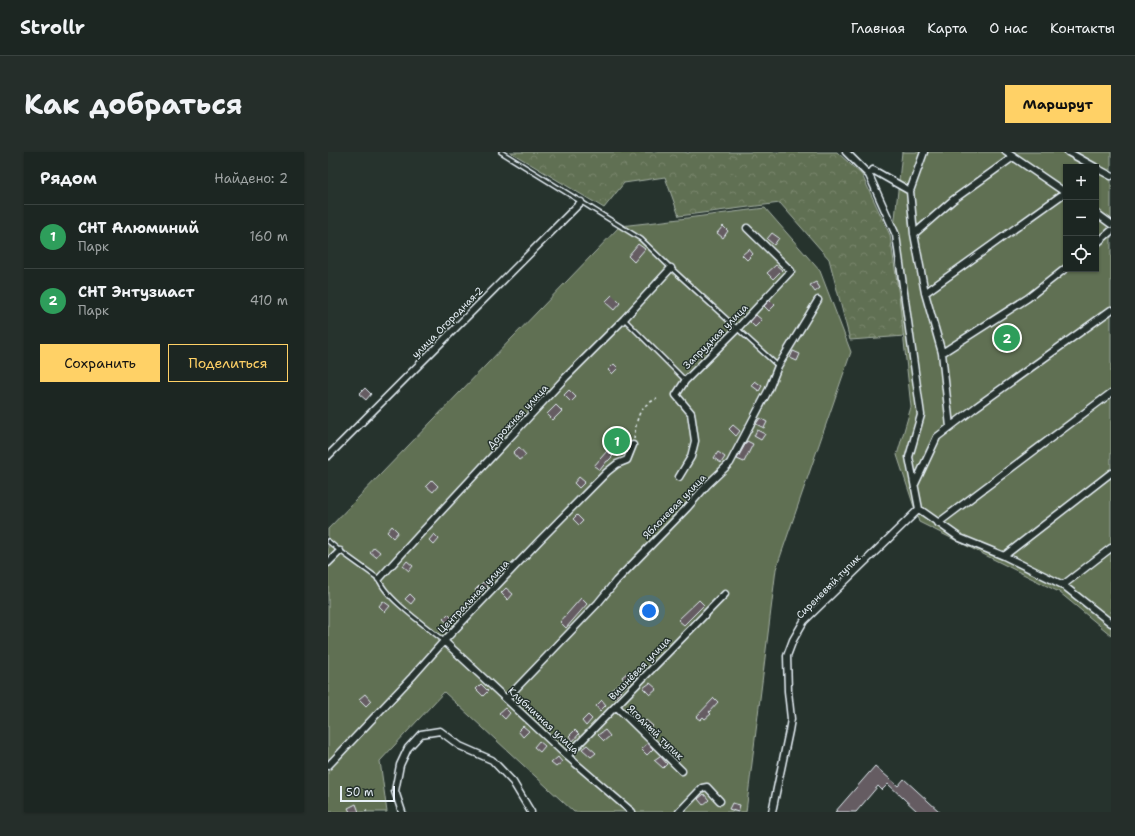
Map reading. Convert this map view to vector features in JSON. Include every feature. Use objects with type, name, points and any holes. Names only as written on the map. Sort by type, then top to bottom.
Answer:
[{"type":"street","points":[[846,152],[869,175],[896,235],[921,414],[909,457],[919,509],[960,538],[1004,556],[1063,585],[1111,623]]},
{"type":"street","points":[[924,152],[910,191],[914,234],[925,293],[942,353],[950,427]]},
{"type":"street","points":[[1006,152],[1063,190]]},
{"type":"street","points":[[1068,152],[1090,164]]},
{"type":"street","points":[[914,234],[953,200],[1013,157]]},
{"type":"street","points":[[1099,169],[1111,176]]},
{"type":"street","points":[[869,175],[873,170],[910,191]]},
{"type":"street","points":[[925,293],[1063,194]]},
{"type":"street","name":"улица Огородная-2","points":[[328,456],[580,202]]},
{"type":"street","points":[[1099,215],[1111,224]]},
{"type":"street","name":"Запрудная улица","points":[[679,477],[691,457],[696,441],[691,413],[676,395],[685,381],[737,329],[791,271],[747,228]]},
{"type":"street","points":[[1099,241],[1111,231]]},
{"type":"street","name":"Дорожная улица","points":[[379,579],[566,378],[624,319],[671,268]]},
{"type":"street","points":[[942,353],[1028,298],[1063,270]]},
{"type":"street","name":"Яблоневая улица","points":[[506,699],[598,603],[616,580],[730,463],[769,389],[778,366],[818,300]]},
{"type":"street","points":[[914,484],[937,437],[976,407],[1111,310]]},
{"type":"street","points":[[938,523],[1111,393]]},
{"type":"street","name":"Центральная улица","points":[[328,766],[539,541],[607,472],[616,464],[627,460],[633,445]]},
{"type":"street","points":[[1004,556],[1111,473]]},
{"type":"street","name":"Сиреневый тупик","points":[[772,812],[789,731],[790,719],[787,656],[793,640],[804,621],[919,509]]},
{"type":"street","points":[[1063,585],[1111,548]]},
{"type":"street","points":[[328,563],[340,551]]},
{"type":"street","name":"Вишнёвая улица","points":[[567,756],[725,594]]},
{"type":"street","name":"Клубничная улица","points":[[444,641],[567,756],[632,812]]},
{"type":"street","name":"Ягодный тупик","points":[[616,706],[682,771]]},
{"type":"street","points":[[402,812],[396,791],[400,765],[408,748],[421,734],[440,731],[460,746],[492,760],[513,782],[531,812]]},
{"type":"street","points":[[679,812],[702,788],[707,787],[720,801]]},
{"type":"lane","points":[[501,152],[641,239],[778,366]]},
{"type":"lane","points":[[624,319],[685,381]]},
{"type":"lane","points":[[328,541],[379,579],[381,584],[392,597],[444,641]]},
{"type":"path","points":[[633,445],[638,416],[648,402],[657,399]]},
{"type":"green space","points":[[510,152],[837,152],[862,175],[890,235],[905,336],[850,340],[829,259],[780,203],[679,216],[665,177],[624,183],[604,208]]},
{"type":"green space","points":[[902,152],[1111,152],[1111,635],[1059,592],[919,522],[897,455],[911,407],[893,238]]},
{"type":"green space","points":[[765,208],[820,271],[851,352],[776,569],[746,812],[574,812],[444,692],[380,761],[387,812],[328,812],[328,529],[620,226]]},
{"type":"building","points":[[723,226],[728,231],[723,238],[717,233]]},
{"type":"building","points":[[772,233],[779,238],[774,245],[767,239]]},
{"type":"building","points":[[638,244],[645,249],[634,262],[628,256]]},
{"type":"building","points":[[749,249],[753,254],[747,260],[742,255]]},
{"type":"building","points":[[776,265],[782,270],[773,279],[767,273]]},
{"type":"building","points":[[816,282],[820,288],[815,292],[810,285]]},
{"type":"building","points":[[612,295],[620,303],[614,310],[605,302]]},
{"type":"building","points":[[770,300],[775,305],[769,311],[764,306]]},
{"type":"building","points":[[756,315],[762,320],[755,327],[750,322]]},
{"type":"building","points":[[793,351],[800,354],[797,361],[790,358]]},
{"type":"building","points":[[614,364],[618,368],[612,374],[608,370]]},
{"type":"building","points":[[755,381],[762,386],[759,391],[751,385]]},
{"type":"building","points":[[365,388],[371,394],[366,400],[359,394]]},
{"type":"building","points":[[569,390],[576,397],[571,402],[564,395]]},
{"type":"building","points":[[556,405],[562,411],[553,420],[547,414]]},
{"type":"building","points":[[760,418],[767,422],[764,428],[756,424]]},
{"type":"building","points":[[733,425],[740,431],[736,436],[729,429]]},
{"type":"building","points":[[757,430],[765,434],[761,440],[754,436]]},
{"type":"building","points":[[747,441],[753,444],[744,462],[737,459]]},
{"type":"building","points":[[519,447],[526,455],[519,460],[513,453]]},
{"type":"building","points":[[607,451],[613,456],[600,470],[594,466]]},
{"type":"building","points":[[718,452],[725,457],[721,463],[714,458]]},
{"type":"building","points":[[579,477],[585,482],[579,488],[574,483]]},
{"type":"building","points":[[432,480],[438,486],[433,492],[426,486]]},
{"type":"building","points":[[577,515],[583,521],[579,525],[573,519]]},
{"type":"building","points":[[392,526],[398,532],[393,538],[387,532]]},
{"type":"building","points":[[434,534],[439,539],[434,545],[429,540]]},
{"type":"building","points":[[374,547],[380,552],[376,557],[370,552]]},
{"type":"building","points":[[407,561],[413,566],[409,571],[403,566]]},
{"type":"building","points":[[483,582],[488,587],[478,594],[475,590]]},
{"type":"building","points":[[506,588],[513,594],[508,600],[501,593]]},
{"type":"building","points":[[410,594],[415,599],[411,604],[405,599]]},
{"type":"building","points":[[581,598],[587,604],[566,628],[560,622]]},
{"type":"building","points":[[699,600],[704,605],[684,625],[678,620]]},
{"type":"building","points":[[383,601],[390,606],[385,612],[379,606]]},
{"type":"building","points":[[448,614],[454,620],[449,624],[443,619]]},
{"type":"building","points":[[637,671],[639,675],[620,691],[621,692],[615,698],[609,692],[624,680],[622,677],[628,672],[631,675]]},
{"type":"building","points":[[650,683],[657,689],[650,695],[643,688]]},
{"type":"building","points":[[481,684],[488,691],[483,696],[476,689]]},
{"type":"building","points":[[365,694],[371,701],[366,706],[359,699]]},
{"type":"building","points":[[714,698],[718,702],[709,712],[711,714],[705,719],[703,717],[700,720],[696,717]]},
{"type":"building","points":[[602,700],[606,705],[600,711],[596,706]]},
{"type":"building","points":[[505,708],[510,713],[505,719],[499,713]]},
{"type":"building","points":[[588,715],[592,719],[586,726],[582,721]]},
{"type":"building","points":[[646,720],[653,726],[649,730],[642,724]]},
{"type":"building","points":[[523,726],[529,731],[523,737],[518,731]]},
{"type":"building","points":[[575,730],[579,734],[573,741],[569,736]]},
{"type":"building","points":[[605,730],[610,736],[604,741],[598,735]]},
{"type":"building","points":[[539,741],[545,746],[540,752],[534,747]]},
{"type":"building","points":[[648,743],[653,749],[647,755],[641,749]]},
{"type":"building","points":[[587,745],[596,753],[591,757],[582,749]]},
{"type":"building","points":[[660,756],[667,764],[663,768],[654,760]]},
{"type":"building","points":[[558,757],[562,762],[556,767],[551,763]]},
{"type":"building","points":[[875,766],[898,786],[904,779],[940,812],[918,812],[888,784],[882,790],[878,786],[856,812],[835,812]]},
{"type":"building","points":[[704,794],[709,800],[703,805],[698,799]]},
{"type":"building","points":[[732,803],[740,805],[738,812],[729,809]]},
{"type":"building","points":[[356,804],[359,812],[350,812],[348,808]]},
{"type":"place","name":"СНТ Энтузиаст","points":[[1007,338]]},
{"type":"place","name":"СНТ Алюминий","points":[[617,441]]}]
